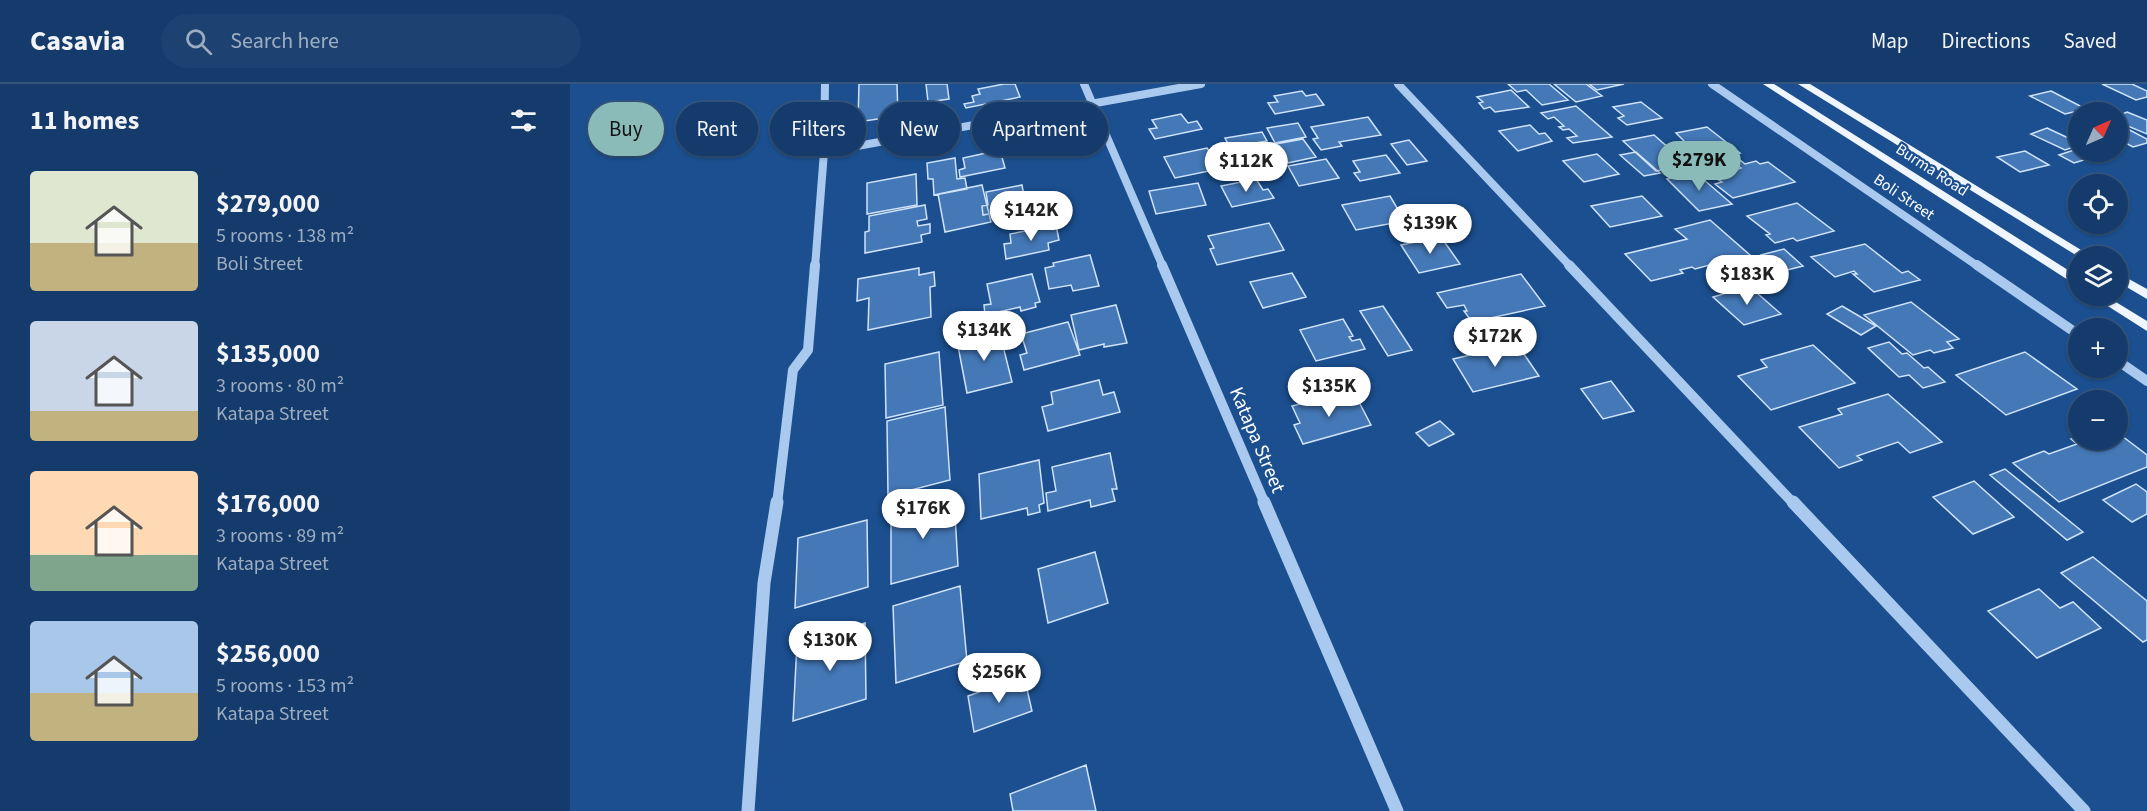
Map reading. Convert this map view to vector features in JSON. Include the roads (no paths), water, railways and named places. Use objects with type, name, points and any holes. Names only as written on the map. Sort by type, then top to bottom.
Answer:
[{"type":"main road","name":"Burma Road","points":[[1768,84],[2068,276]]},
{"type":"main road","name":"Burma Road","points":[[1803,84],[2069,246]]},
{"type":"main road","points":[[2128,283],[2147,295]]},
{"type":"main road","points":[[2114,306],[2147,327]]},
{"type":"street","points":[[825,84],[825,102]]},
{"type":"street","name":"Katapa Street","points":[[1084,84],[1093,102]]},
{"type":"street","points":[[1099,102],[1201,84]]},
{"type":"street","points":[[1398,84],[2084,811]]},
{"type":"street","name":"Boli Street","points":[[1712,84],[2068,327]]},
{"type":"street","points":[[866,144],[972,125]]},
{"type":"street","name":"Katapa Street","points":[[1108,138],[1397,811]]},
{"type":"street","points":[[748,811],[764,583],[776,509],[793,370],[808,350],[824,156]]},
{"type":"street","points":[[2128,368],[2147,381]]}]
